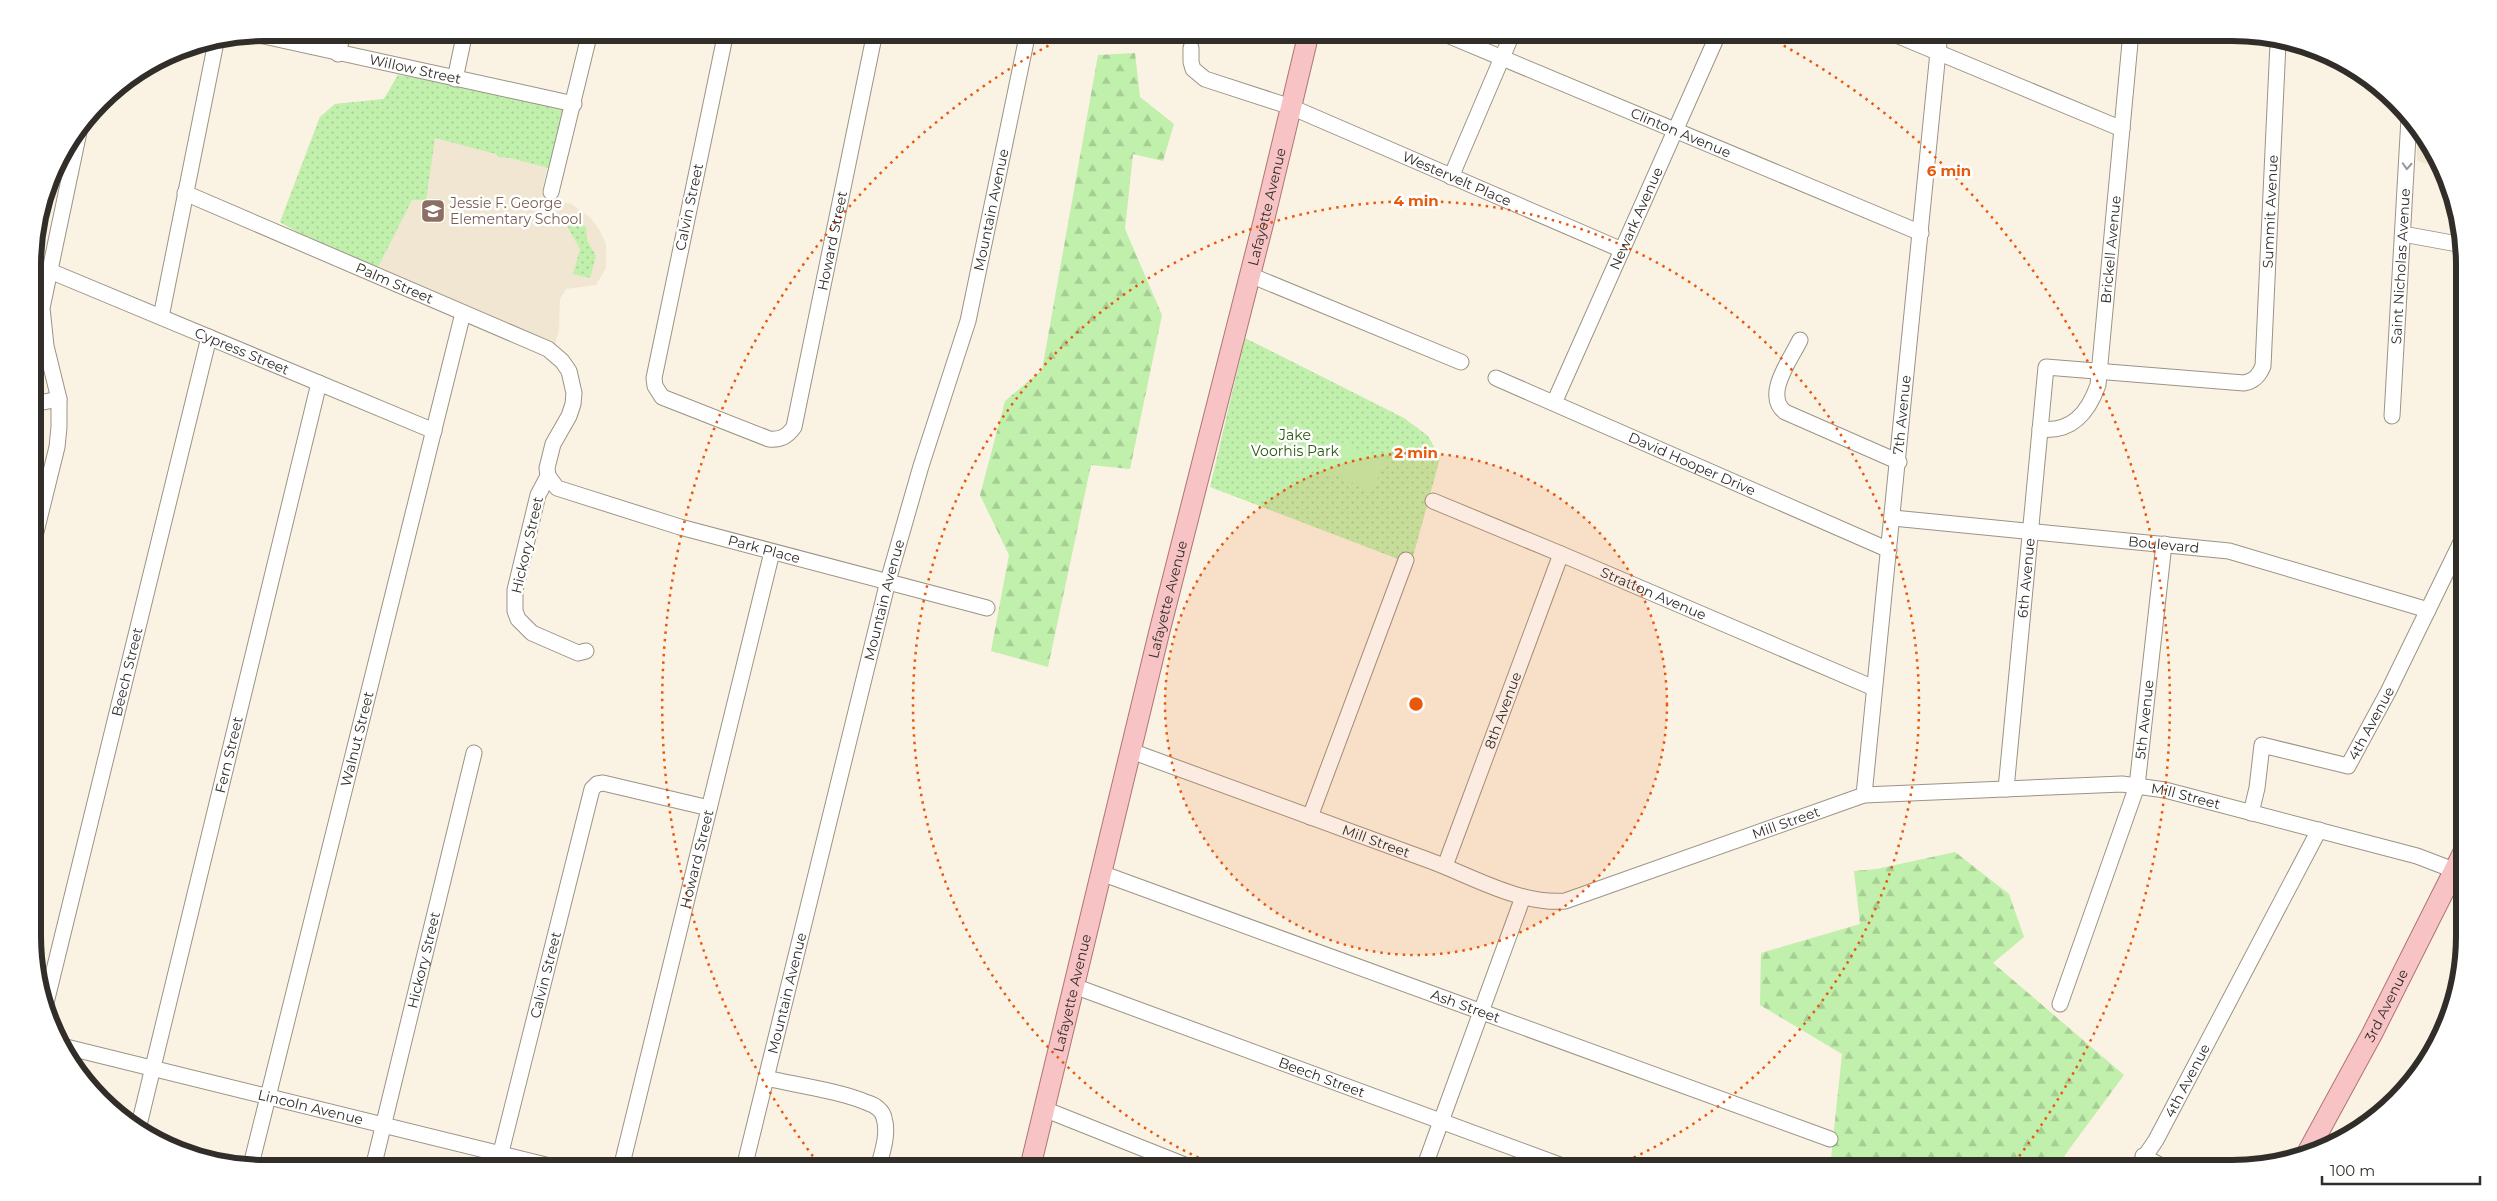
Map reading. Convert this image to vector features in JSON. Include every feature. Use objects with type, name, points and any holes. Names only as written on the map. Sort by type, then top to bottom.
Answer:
[{"type":"main road","name":"Lafayette Avenue","points":[[1032,1160],[1307,41]]},
{"type":"main road","name":"3rd Avenue","points":[[2311,1146],[2456,879]]},
{"type":"street","name":"Willow Street","points":[[284,41],[574,104]]},
{"type":"street","points":[[338,54],[340,41]]},
{"type":"street","points":[[455,79],[463,41]]},
{"type":"street","points":[[551,192],[588,41]]},
{"type":"street","name":"Calvin Street","points":[[724,41],[655,382],[662,397],[769,439],[776,440]]},
{"type":"street","name":"Howard Street","points":[[776,440],[790,433],[794,427],[874,41]]},
{"type":"street","name":"Mountain Avenue","points":[[746,1160],[888,581],[921,466],[970,312],[1026,41]]},
{"type":"street","name":"Clinton Avenue","points":[[1461,41],[1920,233]]},
{"type":"street","points":[[1452,177],[1509,41]]},
{"type":"street","name":"Newark Avenue","points":[[1554,403],[1715,41]]},
{"type":"street","points":[[1910,41],[2122,129]]},
{"type":"street","name":"7th Avenue","points":[[1864,795],[1888,550],[1899,462],[1939,41]]},
{"type":"street","name":"Brickell Avenue","points":[[2040,429],[2059,430],[2079,420],[2093,401],[2100,371],[2130,41]]},
{"type":"street","name":"Summit Avenue","points":[[2100,371],[2244,383],[2256,378],[2263,366],[2278,46]]},
{"type":"street","points":[[161,317],[215,47]]},
{"type":"street","name":"Westervelt Place","points":[[1191,48],[1193,69],[1205,80],[1291,107],[1622,250]]},
{"type":"street","name":"Saint Nicholas Avenue","points":[[2392,416],[2409,128]]},
{"type":"street","points":[[41,512],[57,447],[59,399],[43,328],[45,290],[76,145]]},
{"type":"street","name":"Palm Street","points":[[185,193],[554,353],[568,371],[573,387],[574,400]]},
{"type":"street","points":[[2403,234],[2454,243]]},
{"type":"street","name":"Cypress Street","points":[[50,271],[434,431]]},
{"type":"street","points":[[1250,275],[1461,362]]},
{"type":"street","name":"Walnut Street","points":[[253,1159],[463,313]]},
{"type":"street","name":"Beech Street","points":[[49,992],[209,337]]},
{"type":"street","points":[[1800,340],[1776,390],[1778,404],[1785,412],[1899,462]]},
{"type":"street","name":"6th Avenue","points":[[2006,789],[2046,367],[2100,371]]},
{"type":"street","name":"David Hooper Drive","points":[[1496,378],[1888,550]]},
{"type":"street","name":"Fern Street","points":[[140,1121],[318,383]]},
{"type":"street","points":[[41,402],[59,399]]},
{"type":"street","name":"Hickory Street","points":[[574,400],[570,416],[553,444],[547,468],[548,476],[538,495],[515,590],[515,611],[518,619],[532,633],[578,653],[586,651]]},
{"type":"street","name":"Park Place","points":[[548,476],[558,488],[680,527],[987,608]]},
{"type":"street","name":"Stratton Avenue","points":[[1433,501],[1874,688]]},
{"type":"street","name":"Boulevard","points":[[1893,518],[2229,550],[2428,610]]},
{"type":"street","name":"5th Avenue","points":[[2060,1004],[2137,786],[2164,544]]},
{"type":"street","name":"Howard Street","points":[[623,1160],[772,552]]},
{"type":"street","name":"4th Avenue","points":[[2251,813],[2257,788],[2262,745],[2348,766],[2456,552]]},
{"type":"street","name":"8th Avenue","points":[[1445,866],[1561,554]]},
{"type":"street","points":[[1310,817],[1406,560]]},
{"type":"street","name":"Mill Street","points":[[1131,752],[1445,866],[1523,897],[1539,901],[1565,901],[1864,795],[2122,784],[2165,790],[2417,856],[2456,871]]},
{"type":"street","name":"Hickory Street","points":[[375,1160],[474,753]]},
{"type":"street","name":"Calvin Street","points":[[499,1160],[592,789],[598,784],[603,783],[709,808]]},
{"type":"street","name":"4th Avenue","points":[[2141,1160],[2156,1140],[2319,830]]},
{"type":"street","name":"Ash Street","points":[[1101,873],[1830,1139]]},
{"type":"street","points":[[1427,1160],[1523,897]]},
{"type":"street","name":"Beech Street","points":[[1074,986],[1546,1160]]},
{"type":"street","name":"Lincoln Avenue","points":[[71,1048],[384,1125],[496,1160]]},
{"type":"street","points":[[766,1078],[868,1102],[878,1108],[884,1117],[885,1133],[880,1160]]},
{"type":"street","points":[[1044,1109],[1172,1160]]},
{"type":"shaded area","name":"Jessie F. George Elementary School","points":[[398,75],[547,168],[542,192],[551,201],[571,204],[590,217],[600,231],[606,244],[606,268],[596,285],[566,289],[560,299],[559,330],[553,353],[280,222],[320,117],[335,104],[384,99]]},
{"type":"shaded area","points":[[2417,140],[2433,166],[2417,161]]},
{"type":"green space","points":[[1135,53],[1140,97],[1174,124],[1163,161],[1133,154],[1125,229],[1162,315],[1130,469],[1091,465],[1048,667],[991,651],[1009,555],[980,495],[1005,401],[1042,370],[1098,55]]},
{"type":"green space","points":[[398,75],[508,92],[570,105],[560,171],[510,158],[498,157],[496,154],[435,138],[426,200],[412,200],[373,277],[280,222],[320,117],[335,104],[384,99]]},
{"type":"green space","points":[[574,219],[586,227],[587,240],[596,256],[590,278],[573,274],[580,249],[567,226],[570,220]]},
{"type":"green space","name":"Jake Voorhis Park","points":[[1245,338],[1404,418],[1428,436],[1440,458],[1411,564],[1210,487]]},
{"type":"green space","points":[[1337,440],[1384,462],[1372,492],[1323,469]]},
{"type":"green space","points":[[1955,852],[2009,894],[2024,937],[1993,963],[2124,1075],[2065,1155],[2064,1160],[1831,1160],[1842,1054],[1760,1005],[1761,953],[1860,924],[1854,871],[1877,869]]},
{"type":"place","name":"Jessie F. George Elementary School","points":[[433,211]]}]
